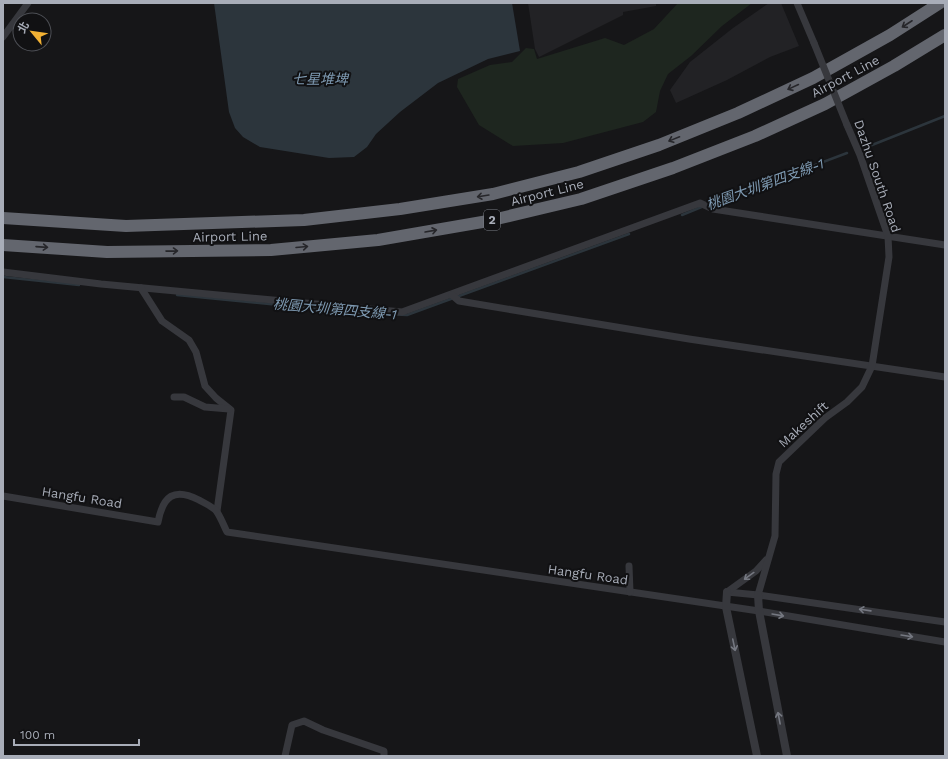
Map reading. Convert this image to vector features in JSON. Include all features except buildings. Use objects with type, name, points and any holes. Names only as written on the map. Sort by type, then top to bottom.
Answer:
[{"type":"highway","name":"Airport Line","points":[[3,218],[126,226],[304,220],[400,209],[493,194],[579,172],[659,145],[738,113],[813,78],[890,35],[940,3]]},
{"type":"highway","name":"Airport Line","points":[[3,245],[107,252],[271,250],[378,240],[488,221],[581,200],[673,168],[755,136],[825,104],[894,66],[945,35]]},
{"type":"street","points":[[3,37],[28,3]]},
{"type":"street","name":"Dazhu South Road","points":[[797,3],[860,155],[888,236],[889,257],[872,366]]},
{"type":"street","points":[[3,272],[141,288],[402,312],[452,295],[700,203],[712,210],[945,245]]},
{"type":"street","points":[[141,288],[162,321],[189,340],[196,352],[205,386],[216,398],[232,410]]},
{"type":"street","points":[[452,295],[459,301],[690,339],[945,376]]},
{"type":"street","name":"Makeshift","points":[[758,595],[775,536],[776,474],[779,462],[825,418],[847,402],[862,387],[872,366]]},
{"type":"street","points":[[174,397],[184,397],[205,407],[232,410]]},
{"type":"street","points":[[217,511],[232,410]]},
{"type":"street","name":"Hangfu Road","points":[[3,496],[158,522],[161,508],[167,498],[176,494],[188,494],[217,511],[227,532],[759,611],[945,642]]},
{"type":"street","name":"Makeshift","points":[[727,592],[756,571],[768,558]]},
{"type":"street","points":[[629,566],[630,592]]},
{"type":"street","points":[[757,756],[726,606],[727,592],[758,595],[945,622]]},
{"type":"street","points":[[758,595],[759,611],[787,756]]},
{"type":"street","points":[[285,756],[292,725],[304,721],[323,730],[384,751],[384,756]]},
{"type":"shaded area","points":[[528,3],[656,3],[656,6],[623,12],[623,15],[539,57],[535,49]]},
{"type":"shaded area","points":[[678,3],[752,3],[722,26],[691,56],[668,74],[660,91],[656,112],[643,122],[563,143],[513,146],[479,125],[457,87],[458,79],[490,65],[512,62],[526,48],[534,49],[537,59],[605,38],[624,45],[654,29]]},
{"type":"shaded area","points":[[769,3],[781,3],[799,46],[770,57],[727,80],[676,103],[670,90],[690,62],[733,28]]},
{"type":"water","name":"七星堆埤","points":[[214,3],[512,3],[520,51],[488,59],[438,83],[400,112],[376,134],[367,147],[354,157],[329,158],[260,147],[243,137],[235,128],[229,112]]},
{"type":"waterway","name":"桃園大圳第四支線-1","points":[[867,147],[945,116]]},
{"type":"waterway","name":"桃園大圳第四支線-1","points":[[709,205],[847,153]]},
{"type":"waterway","name":"桃園大圳第四支線-1","points":[[682,215],[704,206]]},
{"type":"waterway","name":"桃園大圳第四支線-1","points":[[177,295],[360,313],[407,315],[629,234]]},
{"type":"waterway","name":"桃園大圳第四支線-1","points":[[3,277],[79,285]]}]
